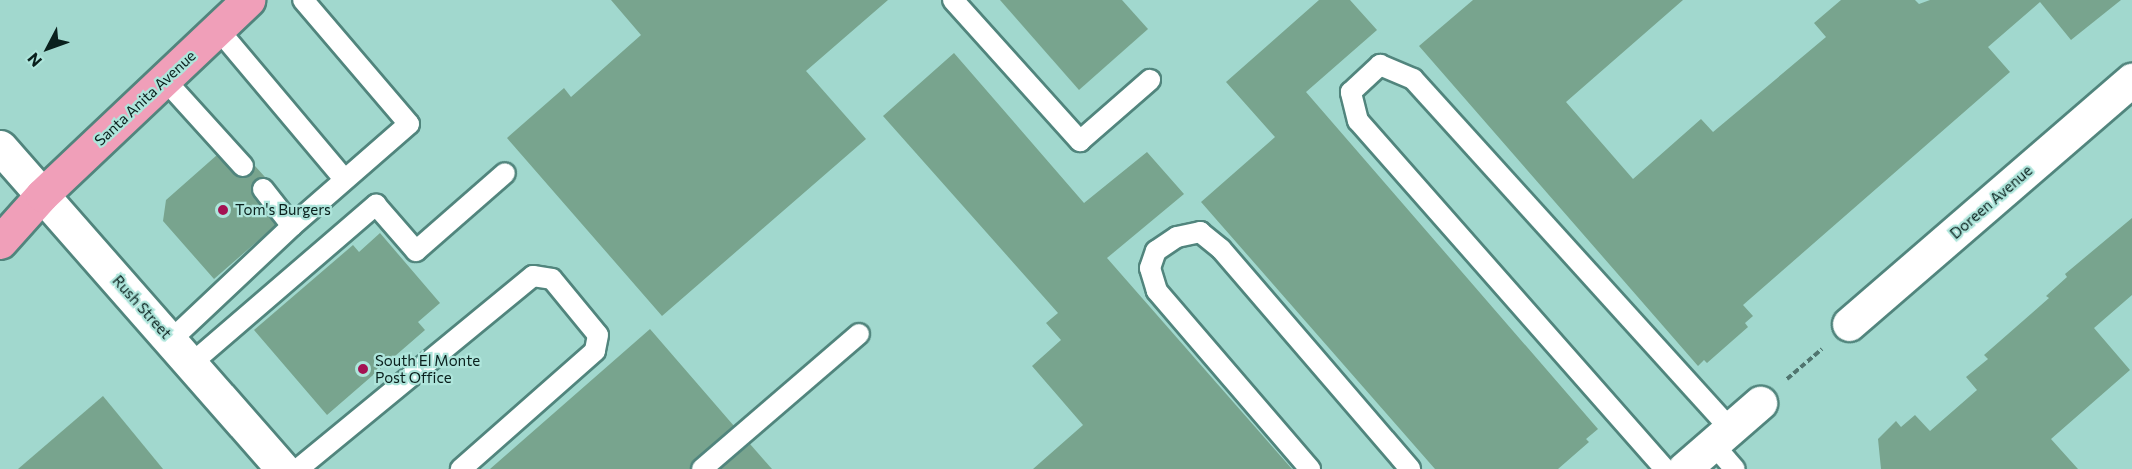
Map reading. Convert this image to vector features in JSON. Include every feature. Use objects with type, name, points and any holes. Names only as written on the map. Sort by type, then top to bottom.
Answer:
[{"type":"main road","name":"Santa Anita Avenue","points":[[0,242],[42,195],[248,0]]},
{"type":"main road","name":"Santa Anita Avenue","points":[[0,213],[42,195]]},
{"type":"street","name":"Doreen Avenue","points":[[1849,324],[2132,80]]},
{"type":"street","name":"Rush Street","points":[[0,147],[182,351],[283,469]]},
{"type":"street","points":[[1684,469],[1760,403]]},
{"type":"lane","points":[[182,351],[292,226],[409,124],[303,0]]},
{"type":"lane","points":[[953,0],[1080,141],[1150,80]]},
{"type":"lane","points":[[217,28],[344,179]]},
{"type":"lane","points":[[1665,469],[1358,121],[1351,92],[1380,65],[1413,80],[1722,436],[1735,469]]},
{"type":"lane","points":[[165,80],[243,166]]},
{"type":"lane","points":[[182,351],[376,205],[416,251],[505,173]]},
{"type":"lane","points":[[263,189],[292,226]]},
{"type":"lane","points":[[1310,469],[1157,291],[1150,268],[1156,251],[1177,237],[1200,232],[1221,249],[1410,469]]},
{"type":"lane","points":[[298,469],[533,276],[552,279],[598,335],[595,351],[461,469]]},
{"type":"lane","points":[[702,469],[859,334]]},
{"type":"path","points":[[1760,403],[1849,324]]},
{"type":"building","points":[[611,0],[888,0],[806,71],[866,139],[662,316],[507,138],[564,88],[571,97],[641,35]]},
{"type":"building","points":[[1000,0],[1122,0],[1148,29],[1079,90]]},
{"type":"building","points":[[1319,0],[1350,0],[1377,30],[1306,92],[1598,429],[1586,439],[1589,442],[1558,469],[1435,469],[1201,202],[1275,137],[1226,82]]},
{"type":"building","points":[[1473,0],[1683,0],[1566,102],[1633,179],[1701,119],[1713,132],[1826,37],[1814,23],[1841,0],[1915,0],[1919,4],[1930,0],[2121,0],[2071,40],[2040,2],[1988,47],[2010,72],[1743,305],[1753,316],[1745,323],[1748,327],[1707,363],[1704,360],[1698,366],[1419,46]]},
{"type":"building","points":[[954,53],[1084,203],[1147,152],[1184,194],[1107,258],[1292,469],[1033,469],[1083,425],[1032,366],[1061,340],[1046,323],[1058,313],[883,116]]},
{"type":"building","points":[[217,155],[239,177],[251,175],[255,166],[265,177],[255,180],[251,191],[276,225],[214,279],[163,221],[166,200]]},
{"type":"building","points":[[2132,218],[2132,295],[2094,328],[2130,370],[2051,439],[2078,469],[1881,469],[1878,439],[1896,421],[1901,427],[1915,415],[1930,431],[1977,390],[1966,377],[1988,359],[1984,355],[2049,298],[2046,296],[2067,277],[2065,274]]},
{"type":"building","points":[[380,233],[440,303],[418,322],[425,330],[327,415],[254,330],[353,245],[359,252]]},
{"type":"building","points":[[650,329],[734,426],[694,460],[690,469],[490,469]]},
{"type":"building","points":[[103,396],[163,469],[18,469]]},
{"type":"building","points":[[750,444],[772,469],[720,469]]},
{"type":"place","name":"Tom's Burgers","points":[[223,210]]},
{"type":"place","name":"South El Monte Post Office","points":[[363,369]]}]
